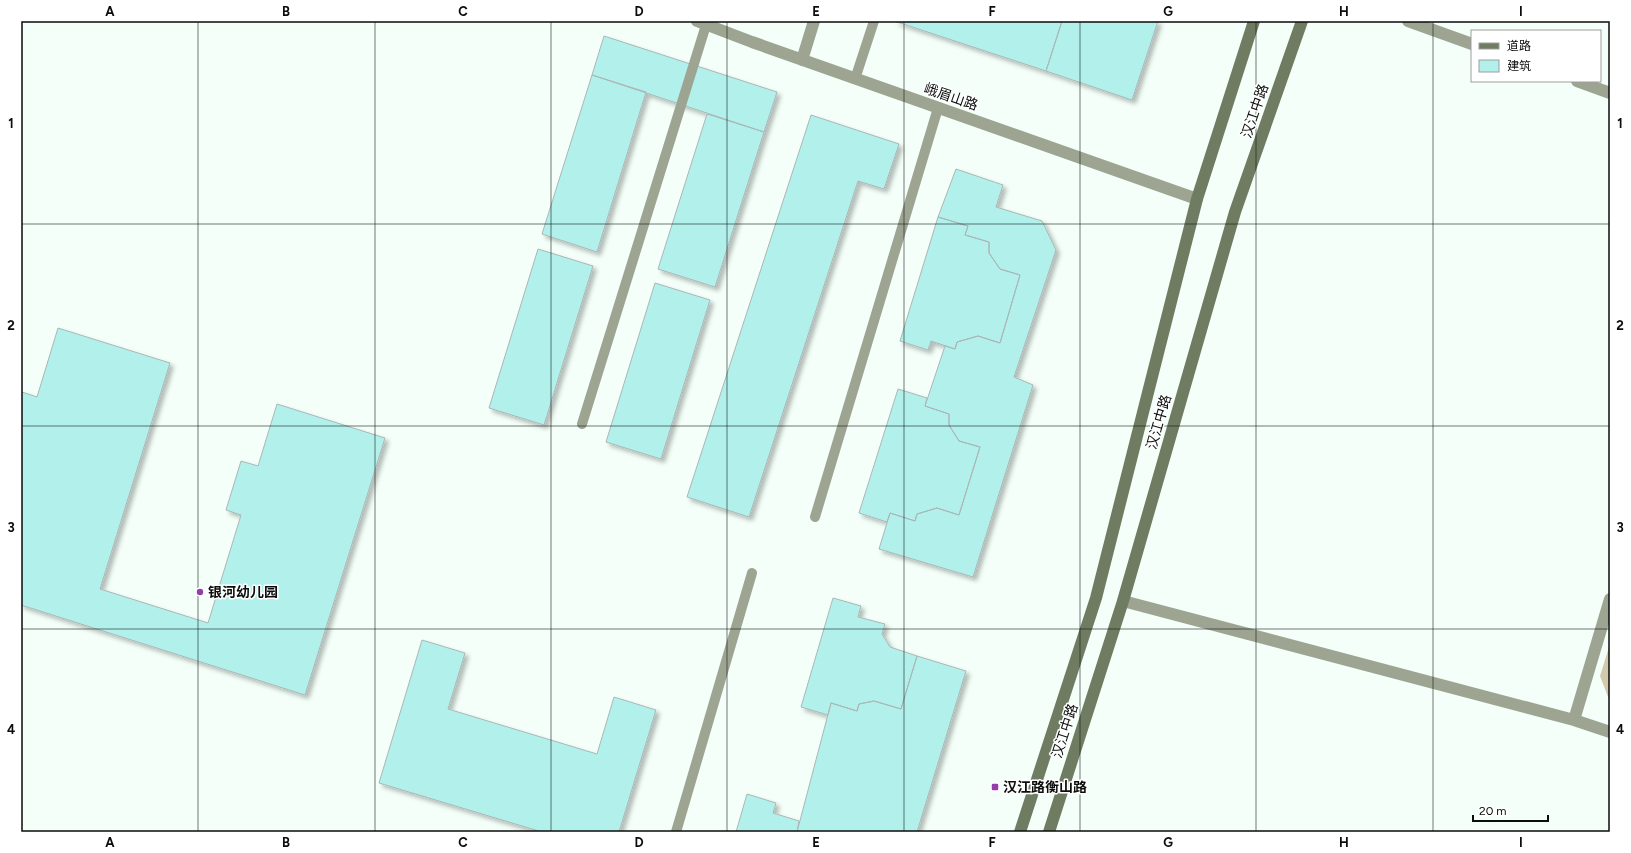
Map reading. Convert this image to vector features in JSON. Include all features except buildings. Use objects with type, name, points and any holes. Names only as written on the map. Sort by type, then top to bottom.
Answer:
[{"type":"main road","name":"汉江中路","points":[[1020,832],[1096,598],[1197,199],[1254,21]]},
{"type":"main road","name":"汉江中路","points":[[1049,832],[1123,601],[1235,212],[1302,21]]},
{"type":"street","points":[[802,60],[814,21]]},
{"type":"street","points":[[1408,21],[1471,44]]},
{"type":"street","name":"峨眉山路","points":[[701,23],[855,79],[1197,199]]},
{"type":"street","points":[[1580,82],[1610,93]]},
{"type":"street","points":[[1574,720],[1610,599]]},
{"type":"street","points":[[1123,601],[1574,720],[1610,732]]},
{"type":"lane","points":[[855,79],[874,21]]},
{"type":"lane","points":[[582,424],[701,23]]},
{"type":"lane","points":[[815,517],[938,108]]},
{"type":"lane","points":[[676,832],[752,573]]},
{"type":"shaded area","points":[[1610,644],[1610,702],[1600,676]]},
{"type":"place","name":"银河幼儿园","points":[[200,592]]},
{"type":"place","name":"汉江路衡山路","points":[[995,787]]}]
